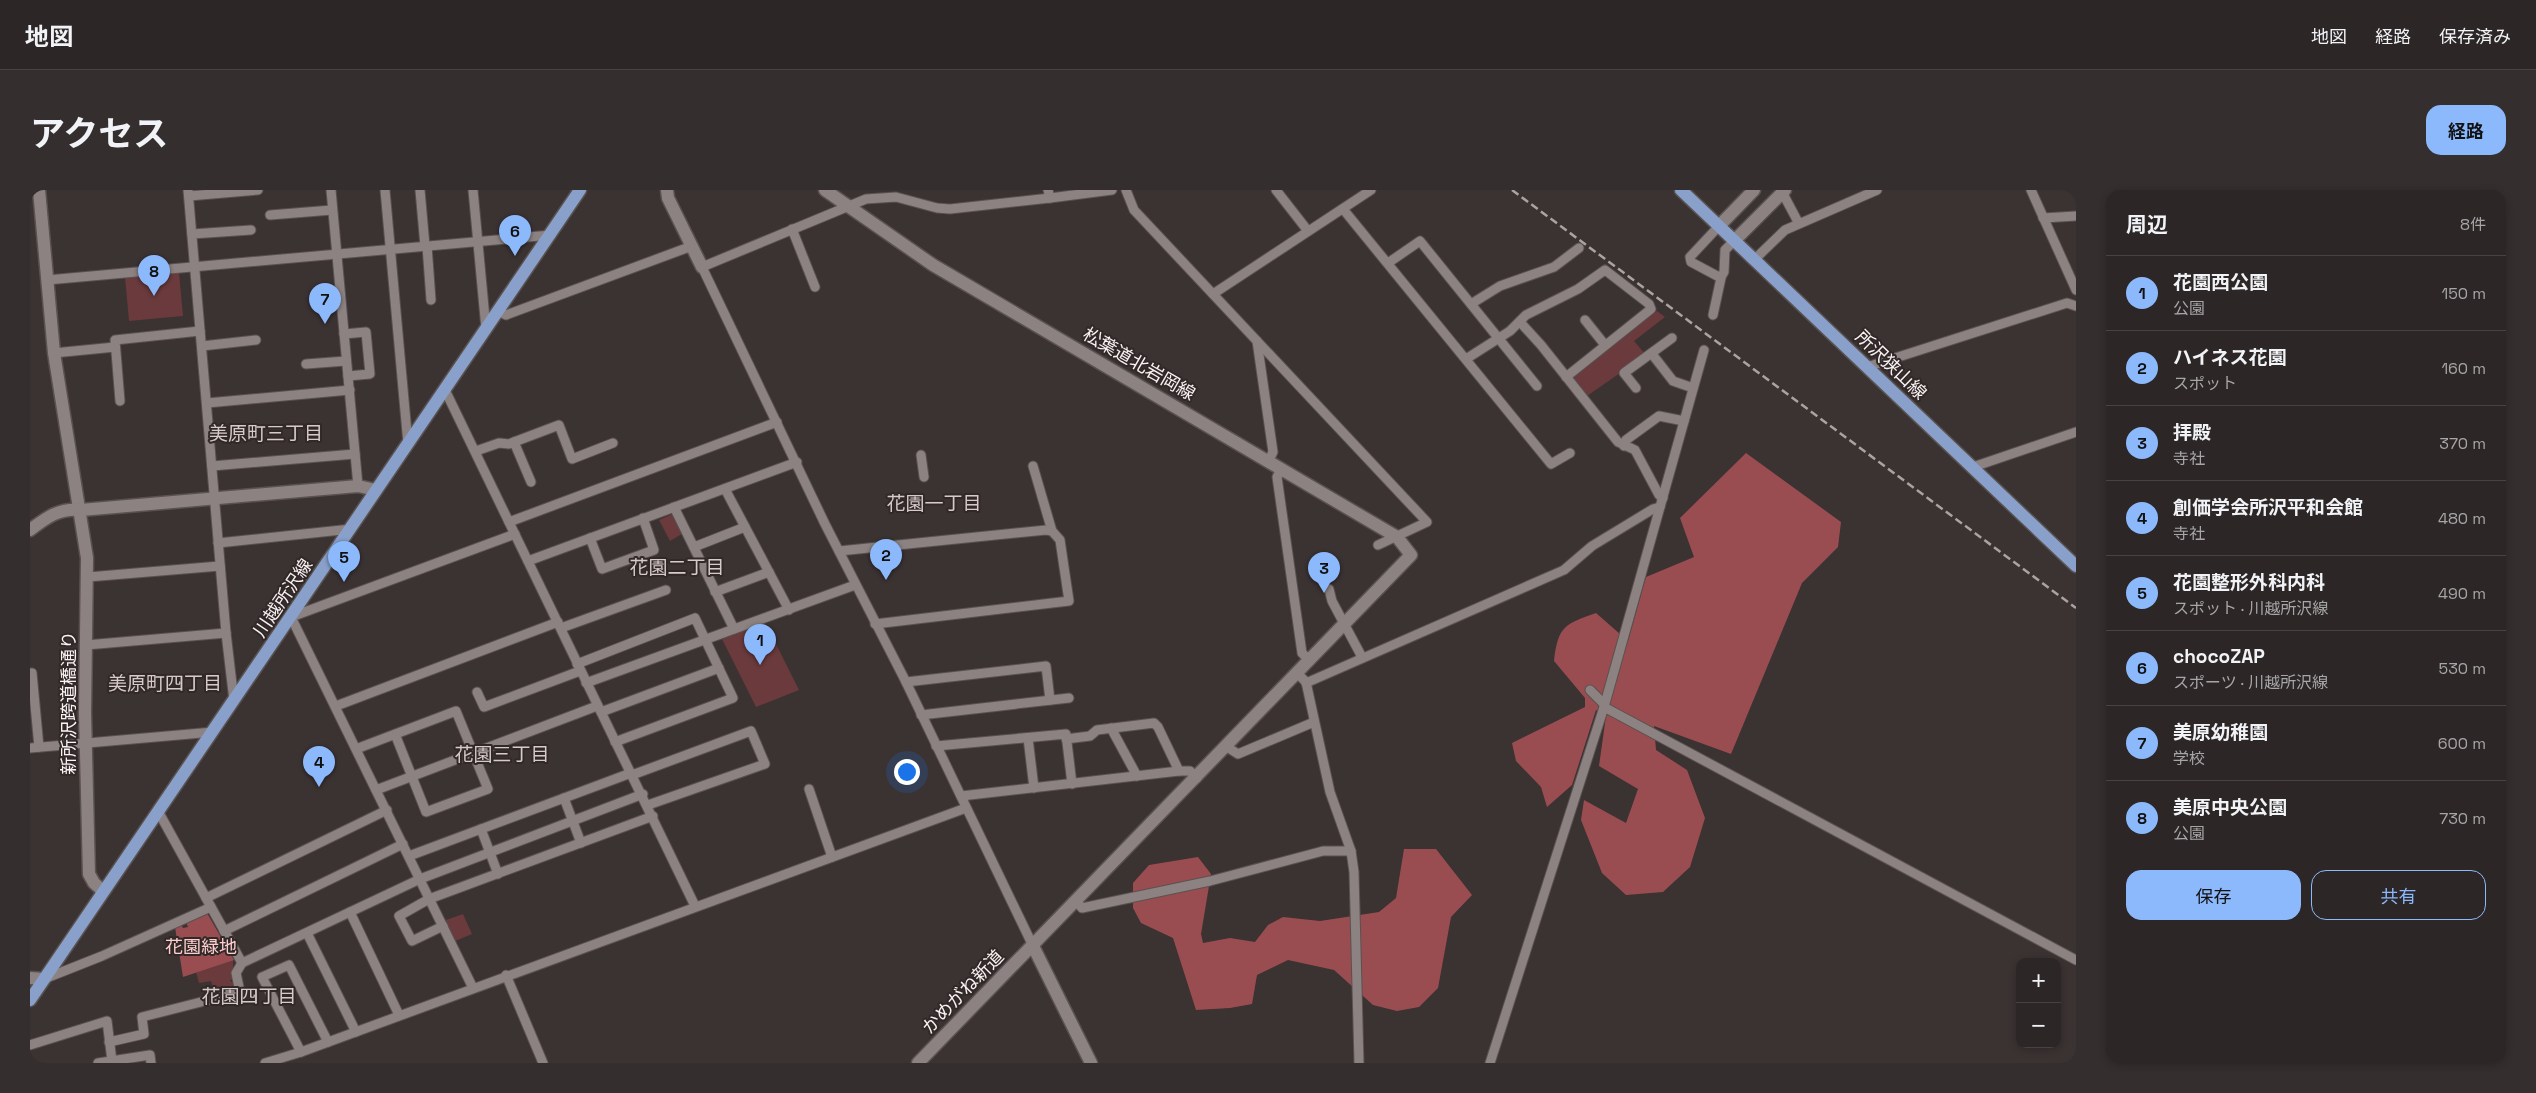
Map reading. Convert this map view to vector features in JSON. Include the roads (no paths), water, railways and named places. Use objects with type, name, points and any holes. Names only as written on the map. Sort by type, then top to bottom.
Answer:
[{"type":"main road","name":"川越所沢線","points":[[30,1000],[158,811],[207,733],[234,701],[580,190]]},
{"type":"main road","name":"所沢狭山線","points":[[1681,190],[2076,566]]},
{"type":"street","name":"新所沢跨道橋通り","points":[[39,190],[54,353],[81,510],[88,577],[86,743],[89,874],[103,891]]},
{"type":"street","points":[[234,701],[220,566],[189,193],[258,190]]},
{"type":"street","points":[[331,190],[358,486]]},
{"type":"street","points":[[385,190],[408,445]]},
{"type":"street","points":[[420,190],[432,300]]},
{"type":"street","points":[[474,190],[486,331]]},
{"type":"street","points":[[667,190],[668,198],[855,585],[906,682],[1091,1063]]},
{"type":"street","name":"松葉道北岩岡線","points":[[825,190],[933,265],[1269,460],[1397,537],[1411,555]]},
{"type":"street","points":[[702,267],[847,206],[874,197],[906,195],[937,208],[950,209],[1049,194],[1112,190]]},
{"type":"street","points":[[1126,190],[1134,210],[1427,522],[1378,545]]},
{"type":"street","points":[[1276,190],[1308,231]]},
{"type":"street","points":[[1213,294],[1371,190]]},
{"type":"street","points":[[1721,277],[1693,263],[1690,259],[1691,254],[1754,190]]},
{"type":"street","points":[[1755,259],[1785,230],[1877,190]]},
{"type":"street","points":[[2031,190],[2076,290]]},
{"type":"street","points":[[1713,315],[1722,281],[1721,277],[1724,272],[1725,250],[1783,191],[1798,220]]},
{"type":"street","points":[[1343,208],[1551,464],[1570,453]]},
{"type":"street","points":[[270,215],[332,210]]},
{"type":"street","points":[[2044,218],[2076,216]]},
{"type":"street","points":[[792,229],[815,287]]},
{"type":"street","points":[[192,234],[251,230]]},
{"type":"street","points":[[48,280],[551,235]]},
{"type":"street","points":[[1388,263],[1420,241],[1537,386]]},
{"type":"street","points":[[499,311],[506,315],[692,246]]},
{"type":"street","points":[[1471,304],[1500,286],[1554,267],[1579,248]]},
{"type":"street","points":[[1466,359],[1498,339],[1528,314],[1578,290],[1605,270],[1651,307],[1566,377]]},
{"type":"street","points":[[1867,367],[2066,303],[2076,306]]},
{"type":"street","points":[[1585,320],[1605,346]]},
{"type":"street","points":[[1520,322],[1524,324],[1624,446],[1635,450],[1659,495],[1663,498]]},
{"type":"street","points":[[120,400],[115,340],[200,332]]},
{"type":"street","points":[[344,334],[366,332],[370,374],[348,376]]},
{"type":"street","points":[[1636,388],[1624,373],[1672,338]]},
{"type":"street","points":[[202,346],[256,340]]},
{"type":"street","points":[[1257,341],[1273,452],[1269,460]]},
{"type":"street","points":[[54,353],[115,347]]},
{"type":"street","points":[[1490,1063],[1604,705],[1704,350]]},
{"type":"street","points":[[1652,354],[1673,381],[1693,388]]},
{"type":"street","points":[[306,364],[346,361]]},
{"type":"street","points":[[207,403],[350,390]]},
{"type":"street","points":[[445,390],[578,667],[643,794],[695,906]]},
{"type":"street","points":[[1624,446],[1626,440],[1659,416],[1684,421]]},
{"type":"street","points":[[510,522],[777,422]]},
{"type":"street","points":[[476,452],[499,443],[509,444],[559,426],[572,459],[613,443]]},
{"type":"street","points":[[1972,467],[2076,432]]},
{"type":"street","points":[[514,442],[531,482]]},
{"type":"street","points":[[212,466],[355,454]]},
{"type":"street","points":[[921,455],[924,477]]},
{"type":"street","points":[[528,561],[797,462]]},
{"type":"street","points":[[875,624],[1069,601],[1060,540],[1052,531],[1034,466]]},
{"type":"street","points":[[1282,468],[1277,477],[1294,602],[1302,653],[1310,661]]},
{"type":"street","points":[[30,530],[60,510],[81,510],[358,486],[376,490]]},
{"type":"street","points":[[725,489],[789,610]]},
{"type":"street","points":[[674,507],[734,629]]},
{"type":"street","points":[[1359,1063],[1354,872],[1351,851],[1330,792],[1302,678],[1362,657],[1564,570],[1597,543],[1653,509],[1660,507]]},
{"type":"street","points":[[590,538],[602,569],[654,550],[643,518]]},
{"type":"street","points":[[694,547],[744,526]]},
{"type":"street","points":[[218,543],[352,529]]},
{"type":"street","points":[[839,551],[1004,533],[1052,531]]},
{"type":"street","points":[[473,988],[291,617],[515,534]]},
{"type":"street","name":"かめがね新道","points":[[918,1063],[1227,747],[1302,678],[1310,661],[1411,555]]},
{"type":"street","points":[[88,577],[220,566]]},
{"type":"street","points":[[715,592],[769,572]]},
{"type":"street","points":[[586,683],[855,585]]},
{"type":"street","points":[[1329,589],[1332,601],[1362,657]]},
{"type":"street","points":[[336,706],[559,625],[666,590]]},
{"type":"street","points":[[477,692],[484,707],[695,618],[733,698],[615,742]]},
{"type":"street","points":[[86,645],[226,633]]},
{"type":"street","points":[[906,682],[1046,666],[1050,700]]},
{"type":"street","points":[[376,790],[473,753],[719,668]]},
{"type":"street","points":[[30,674],[32,673],[35,747],[207,733]]},
{"type":"street","points":[[1590,690],[1604,705],[2076,960]]},
{"type":"street","points":[[921,715],[1070,698]]},
{"type":"street","points":[[356,749],[456,711],[488,789],[426,812],[396,734]]},
{"type":"street","points":[[1227,747],[1238,754],[1314,722]]},
{"type":"street","points":[[1066,739],[1090,736],[1097,730],[1156,724],[1179,771]]},
{"type":"street","points":[[1111,728],[1137,776]]},
{"type":"street","points":[[409,856],[750,731],[765,764],[648,805]]},
{"type":"street","points":[[936,746],[1066,734],[1072,784]]},
{"type":"street","points":[[1028,738],[1034,788]]},
{"type":"street","points":[[961,796],[1179,771],[1190,771],[1197,778]]},
{"type":"street","points":[[809,789],[832,856]]},
{"type":"street","points":[[109,1042],[144,1034],[142,1016],[240,992],[236,973],[242,963],[350,912],[420,880],[643,794]]},
{"type":"street","points":[[564,798],[581,842]]},
{"type":"street","points":[[265,1063],[356,1032],[506,975],[966,808]]},
{"type":"street","points":[[206,898],[387,810]]},
{"type":"street","points":[[158,811],[242,963]]},
{"type":"street","points":[[443,926],[412,941],[399,916],[429,899],[653,816]]},
{"type":"street","points":[[481,829],[498,874]]},
{"type":"street","points":[[224,931],[403,844]]},
{"type":"street","points":[[1076,902],[1082,908],[1210,881],[1323,851],[1351,851]]},
{"type":"street","points":[[30,978],[44,979],[102,956],[211,907]]},
{"type":"street","points":[[350,912],[399,1016]]},
{"type":"street","points":[[307,933],[356,1032]]},
{"type":"street","points":[[301,1052],[262,977],[289,965],[328,1042]]},
{"type":"street","points":[[506,975],[543,1063]]},
{"type":"street","points":[[30,1046],[107,1021],[112,1061]]},
{"type":"street","points":[[98,1063],[150,1055],[151,1063]]},
{"type":"railway","points":[[1512,190],[2076,608]]},
{"type":"place","name":"chocoZAP","points":[[515,256]]},
{"type":"place","name":"美原中央公園","points":[[154,296]]},
{"type":"place","name":"美原幼稚園","points":[[325,324]]},
{"type":"place","name":"ハイネス花園","points":[[886,580]]},
{"type":"place","name":"花園整形外科内科","points":[[344,582]]},
{"type":"place","name":"拝殿","points":[[1324,593]]},
{"type":"place","name":"花園西公園","points":[[760,665]]},
{"type":"place","name":"創価学会所沢平和会館","points":[[319,787]]},
{"type":"district","name":"美原町三丁目","points":[[266,433]]},
{"type":"district","name":"花園一丁目","points":[[934,503]]},
{"type":"district","name":"花園二丁目","points":[[677,567]]},
{"type":"district","name":"美原町四丁目","points":[[165,683]]},
{"type":"district","name":"花園三丁目","points":[[502,754]]},
{"type":"district","name":"花園四丁目","points":[[249,996]]},
{"type":"park label","name":"花園緑地","points":[[201,947]]}]
